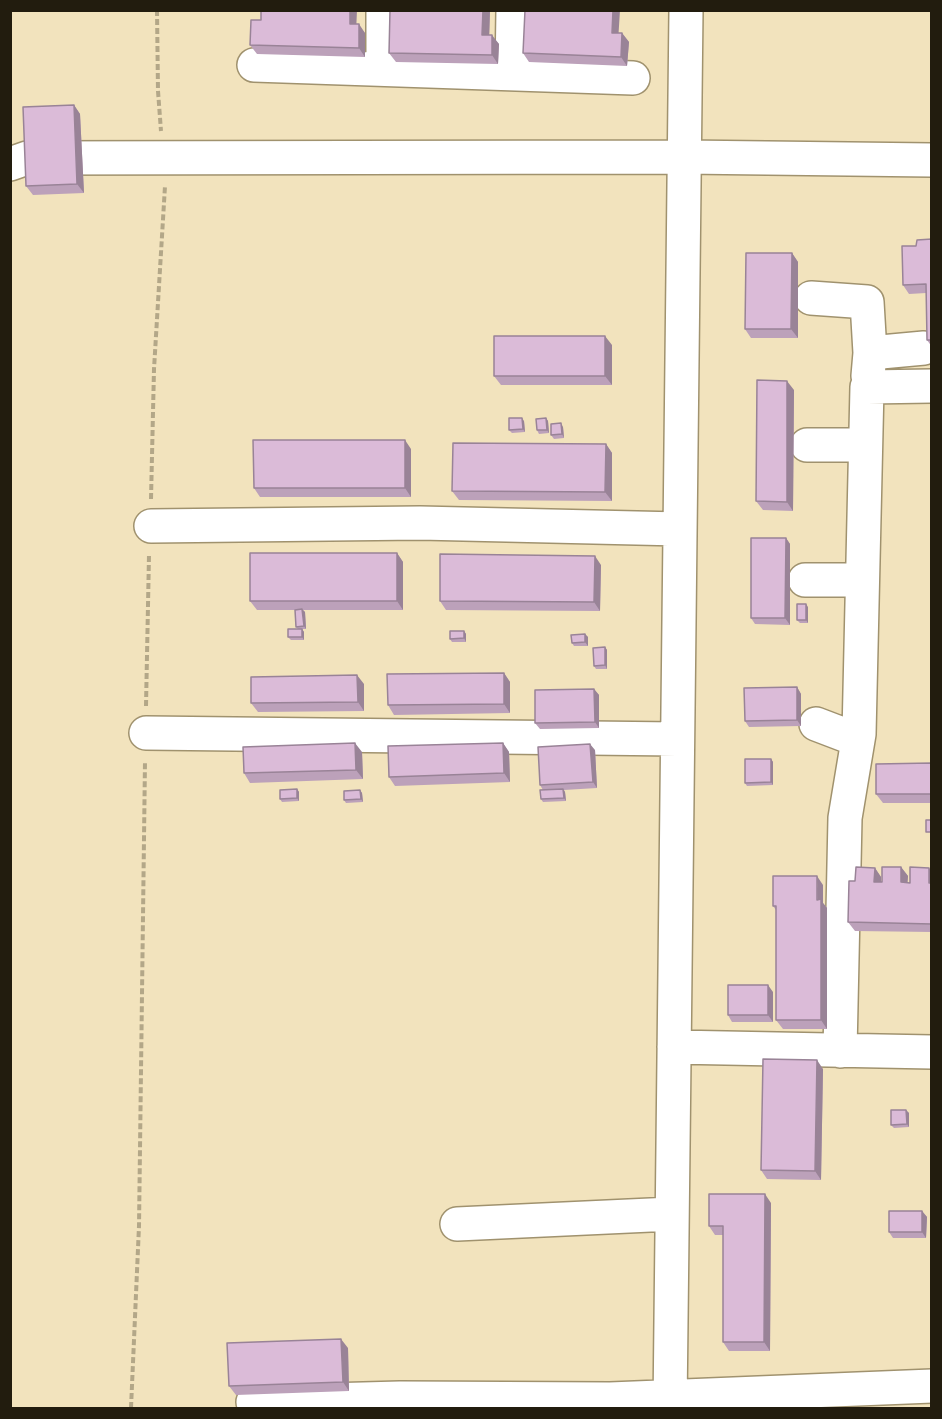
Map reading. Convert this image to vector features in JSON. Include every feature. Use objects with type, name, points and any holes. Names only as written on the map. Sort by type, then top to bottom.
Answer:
[{"type":"street","points":[[383,10],[383,67]]},
{"type":"street","points":[[512,73],[513,10]]},
{"type":"street","points":[[670,1401],[686,10]]},
{"type":"street","points":[[254,64],[633,78]]},
{"type":"street","points":[[10,164],[27,159],[164,157],[684,157],[932,160]]},
{"type":"street","points":[[811,298],[867,302],[870,353],[865,446],[857,752],[845,818],[840,1051]]},
{"type":"street","points":[[870,353],[924,348]]},
{"type":"street","points":[[867,387],[932,386]]},
{"type":"street","points":[[807,445],[865,446]]},
{"type":"street","points":[[151,526],[420,523],[680,529]]},
{"type":"street","points":[[805,579],[862,580]]},
{"type":"street","points":[[816,724],[857,752],[888,765]]},
{"type":"street","points":[[146,733],[677,740]]},
{"type":"street","points":[[674,1047],[932,1052]]},
{"type":"street","points":[[457,1224],[672,1214]]},
{"type":"street","points":[[253,1402],[400,1398],[670,1401],[932,1386]]},
{"type":"building","points":[[261,10],[350,10],[350,24],[359,24],[359,48],[250,45],[251,20],[261,20]]},
{"type":"building","points":[[390,10],[483,10],[482,35],[492,35],[492,55],[389,53]]},
{"type":"building","points":[[525,10],[613,10],[612,33],[622,33],[621,57],[523,53]]},
{"type":"building","points":[[74,105],[77,184],[26,186],[23,107]]},
{"type":"building","points":[[932,239],[932,340],[927,340],[926,284],[903,285],[902,246],[916,246],[917,240]]},
{"type":"building","points":[[746,253],[792,253],[791,329],[745,329]]},
{"type":"building","points":[[494,336],[605,336],[605,376],[494,376]]},
{"type":"building","points":[[757,380],[787,381],[787,502],[756,501]]},
{"type":"building","points":[[509,418],[522,418],[523,429],[509,430]]},
{"type":"building","points":[[546,418],[547,430],[537,430],[536,419]]},
{"type":"building","points":[[561,423],[562,434],[551,435],[551,424]]},
{"type":"building","points":[[253,440],[405,440],[405,488],[254,488]]},
{"type":"building","points":[[453,443],[606,444],[605,492],[452,491]]},
{"type":"building","points":[[751,538],[786,538],[785,618],[751,618]]},
{"type":"building","points":[[250,553],[397,553],[397,601],[250,601]]},
{"type":"building","points":[[440,554],[595,556],[594,602],[440,601]]},
{"type":"building","points":[[797,604],[806,604],[806,620],[797,620]]},
{"type":"building","points":[[302,609],[304,626],[296,627],[295,610]]},
{"type":"building","points":[[288,629],[302,629],[302,637],[288,637]]},
{"type":"building","points":[[450,631],[464,631],[464,638],[450,639]]},
{"type":"building","points":[[585,634],[585,642],[572,643],[571,635]]},
{"type":"building","points":[[605,647],[605,665],[594,666],[593,648]]},
{"type":"building","points":[[504,673],[504,704],[388,705],[387,674]]},
{"type":"building","points":[[357,675],[358,702],[251,703],[251,677]]},
{"type":"building","points":[[797,687],[797,720],[745,721],[744,688]]},
{"type":"building","points":[[594,689],[595,722],[535,723],[535,690]]},
{"type":"building","points":[[355,743],[356,770],[244,773],[243,747]]},
{"type":"building","points":[[503,743],[504,773],[389,777],[388,746]]},
{"type":"building","points":[[590,744],[593,782],[540,785],[538,747]]},
{"type":"building","points":[[745,759],[771,759],[771,782],[745,783]]},
{"type":"building","points":[[932,763],[932,794],[876,794],[876,764]]},
{"type":"building","points":[[297,789],[297,798],[280,799],[280,790]]},
{"type":"building","points":[[563,789],[564,798],[541,799],[540,790]]},
{"type":"building","points":[[360,790],[361,799],[344,800],[344,791]]},
{"type":"building","points":[[926,820],[932,820],[932,832],[926,832]]},
{"type":"building","points":[[856,867],[875,868],[874,882],[882,882],[882,867],[901,867],[901,882],[910,883],[910,867],[929,868],[929,883],[932,883],[932,924],[848,922],[849,881],[855,881]]},
{"type":"building","points":[[773,876],[817,876],[817,900],[821,899],[821,1020],[776,1020],[776,906],[773,906]]},
{"type":"building","points":[[728,985],[768,985],[768,1015],[728,1015]]},
{"type":"building","points":[[763,1059],[817,1060],[815,1171],[761,1170]]},
{"type":"building","points":[[891,1110],[906,1110],[907,1124],[891,1125]]},
{"type":"building","points":[[709,1194],[765,1194],[764,1342],[723,1342],[723,1226],[709,1226]]},
{"type":"building","points":[[889,1211],[922,1211],[922,1232],[889,1232]]},
{"type":"building","points":[[341,1339],[343,1382],[229,1386],[227,1343]]}]
